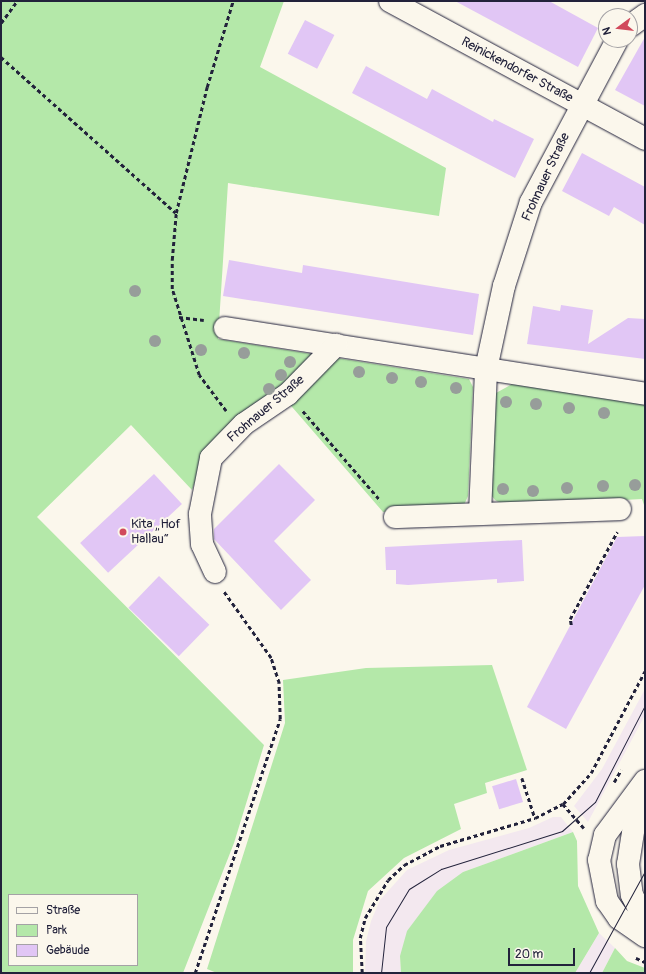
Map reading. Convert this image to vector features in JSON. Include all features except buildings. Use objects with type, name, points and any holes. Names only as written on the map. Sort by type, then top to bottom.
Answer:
[{"type":"street","name":"Reinickendorfer Straße","points":[[390,1],[645,139]]},
{"type":"street","name":"Frohnauer Straße","points":[[480,514],[486,369],[517,241],[531,202],[581,104],[612,48]]},
{"type":"street","points":[[225,328],[645,394]]},
{"type":"street","name":"Frohnauer Straße","points":[[215,572],[202,544],[200,514],[211,458],[244,424],[288,394],[336,345]]},
{"type":"street","points":[[395,517],[480,514],[620,519]]},
{"type":"street","points":[[643,785],[628,864],[632,895],[645,921]]},
{"type":"street","points":[[643,785],[605,835],[599,860],[607,901],[619,918],[645,936]]},
{"type":"path","points":[[1,23],[18,1]]},
{"type":"path","points":[[233,1],[207,87],[176,213],[172,289],[179,316],[199,375],[230,415],[244,424]]},
{"type":"path","points":[[1,57],[176,213]]},
{"type":"path","points":[[288,394],[395,517]]},
{"type":"path","points":[[571,625],[570,619],[620,519]]},
{"type":"path","points":[[195,973],[280,719],[279,683],[271,658],[227,597],[215,572]]},
{"type":"path","points":[[362,973],[360,938],[365,918],[376,896],[404,865],[440,846],[535,818],[563,804],[592,772],[645,671]]},
{"type":"path","points":[[522,778],[535,818]]},
{"type":"path","points":[[563,804],[588,832]]},
{"type":"shaded area","points":[[645,689],[645,715],[588,822],[574,806],[602,769]]},
{"type":"shaded area","points":[[553,817],[561,817],[573,832],[463,872],[400,956],[401,973],[365,973],[366,941],[371,921],[380,900],[407,870],[449,850],[529,828]]},
{"type":"shaded area","points":[[599,933],[615,948],[602,973],[575,973]]},
{"type":"green space","points":[[1,1],[284,1],[260,67],[446,168],[439,216],[228,183],[218,339],[469,379],[473,387],[468,496],[464,505],[454,509],[383,512],[286,400],[207,449],[192,490],[131,425],[37,517],[264,745],[234,843],[183,973],[1,973]]},
{"type":"green space","points":[[512,384],[645,404],[645,508],[642,499],[506,506],[495,500],[491,495],[496,393]]},
{"type":"green space","points":[[492,665],[527,770],[485,783],[487,793],[454,804],[461,829],[404,858],[368,891],[353,940],[353,973],[217,973],[207,969],[285,723],[283,680],[366,668]]},
{"type":"green space","points":[[573,832],[577,841],[578,886],[599,933],[575,973],[401,973],[400,956],[407,931],[437,891],[463,872]]},
{"type":"green space","points":[[615,948],[627,961],[645,968],[645,973],[602,973]]},
{"type":"tram line","points":[[381,973],[386,927],[409,889],[441,869],[562,831],[595,802],[645,705]]},
{"type":"tram line","points":[[589,973],[645,871]]},
{"type":"place","name":"Kita „Hof Hallau“","points":[[123,532]]}]
